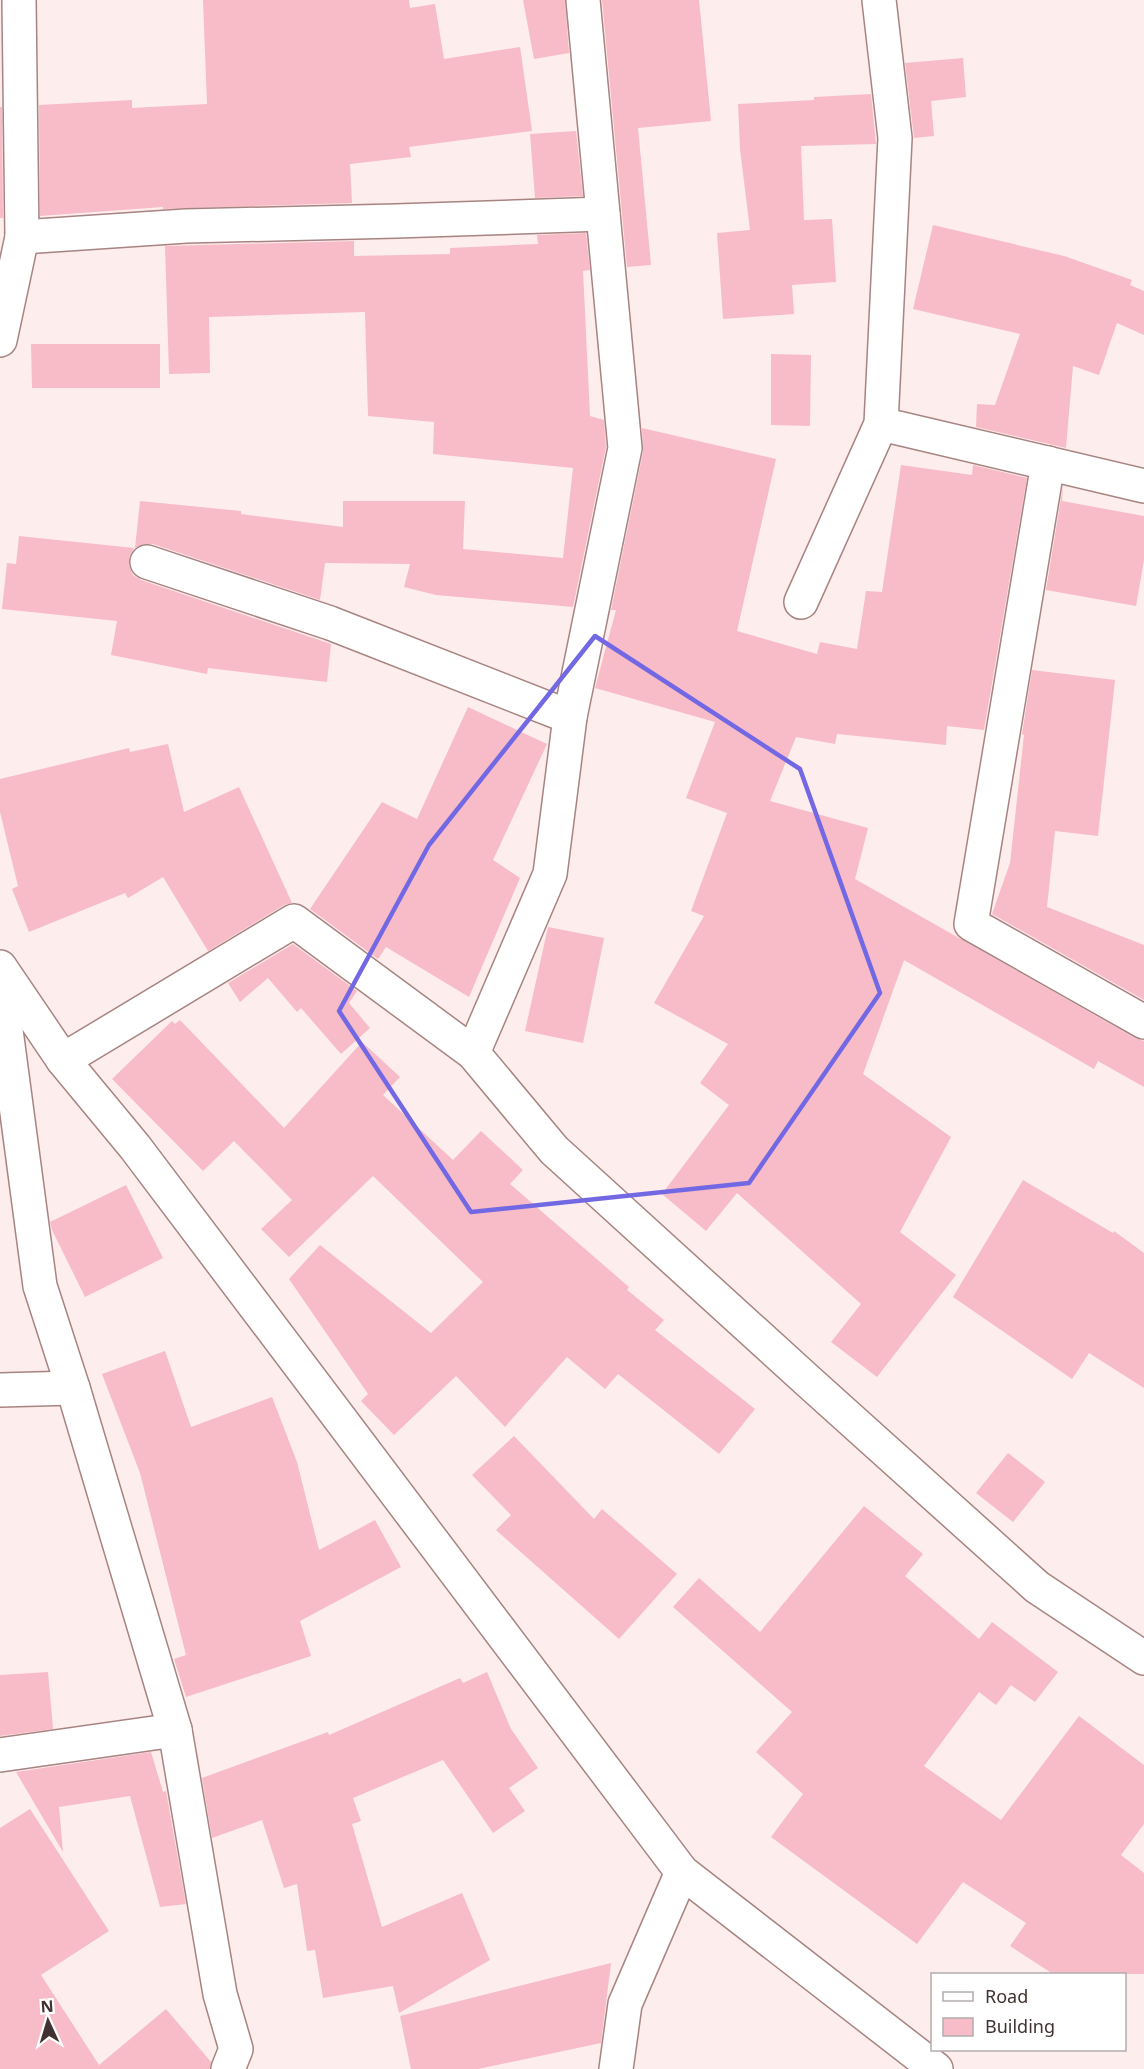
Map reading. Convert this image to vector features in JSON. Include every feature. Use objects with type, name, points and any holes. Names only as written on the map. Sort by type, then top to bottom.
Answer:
[{"type":"street","points":[[0,340],[22,237],[19,0]]},
{"type":"street","points":[[473,1053],[550,874],[570,717],[625,448],[583,0]]},
{"type":"street","points":[[801,602],[881,424],[895,138],[879,0]]},
{"type":"street","points":[[22,237],[186,226],[603,214]]},
{"type":"street","points":[[881,424],[1144,486]]},
{"type":"street","points":[[1048,463],[971,924],[1144,1022]]},
{"type":"street","points":[[147,562],[330,623],[570,717]]},
{"type":"street","points":[[63,1060],[294,921],[473,1053],[554,1150],[808,1381],[1037,1587],[1144,1658]]},
{"type":"street","points":[[0,967],[63,1060],[135,1147],[682,1872],[936,2069]]},
{"type":"street","points":[[0,985],[40,1286],[73,1388],[175,1730],[220,1994],[236,2049],[228,2069]]},
{"type":"street","points":[[0,1390],[73,1388]]},
{"type":"street","points":[[0,1755],[175,1730]]},
{"type":"street","points":[[616,2069],[625,2004],[682,1872]]},
{"type":"highlighted area","points":[[595,636],[800,769],[880,993],[749,1183],[471,1212],[339,1011],[429,845]]},
{"type":"building","points":[[203,0],[409,0],[410,8],[435,4],[444,59],[520,47],[532,131],[409,147],[411,157],[350,164],[352,203],[163,209],[163,207],[40,216],[39,105],[132,100],[132,108],[207,104]]},
{"type":"building","points":[[523,0],[565,0],[569,53],[534,59]]},
{"type":"building","points":[[602,0],[699,0],[711,121],[638,128],[651,265],[627,267]]},
{"type":"building","points":[[963,58],[966,97],[931,101],[934,136],[914,138],[905,63]]},
{"type":"building","points":[[871,94],[876,144],[801,146],[804,220],[832,219],[836,282],[792,285],[794,314],[723,319],[717,233],[750,230],[740,149],[738,104]]},
{"type":"building","points":[[0,107],[2,107],[3,218],[0,218]]},
{"type":"building","points":[[576,131],[583,196],[535,198],[530,134]]},
{"type":"building","points":[[933,225],[1064,256],[1132,280],[1130,285],[1144,291],[1144,335],[1117,323],[1099,375],[1073,366],[1066,448],[976,427],[977,404],[995,405],[1020,334],[913,309]]},
{"type":"building","points":[[586,233],[590,270],[583,271],[590,416],[604,420],[606,447],[573,607],[436,595],[404,587],[410,564],[325,563],[320,600],[153,544],[144,544],[135,548],[140,501],[241,511],[241,514],[343,527],[343,501],[465,501],[463,549],[563,558],[573,468],[433,454],[434,422],[368,416],[365,312],[209,317],[210,373],[169,374],[165,246],[354,241],[354,256],[450,254],[450,248],[538,244],[537,235]]},
{"type":"building","points":[[31,344],[160,344],[160,388],[32,388]]},
{"type":"building","points":[[771,354],[811,355],[810,426],[771,425]]},
{"type":"building","points":[[642,428],[776,459],[737,631],[817,654],[820,642],[857,649],[866,591],[882,592],[901,465],[972,475],[973,465],[1027,478],[984,730],[947,726],[946,745],[837,734],[835,744],[796,737],[770,801],[868,828],[855,879],[1144,1041],[1144,1087],[1098,1061],[1094,1069],[904,960],[863,1074],[951,1137],[900,1232],[956,1275],[877,1377],[831,1342],[861,1304],[737,1193],[706,1231],[662,1194],[729,1105],[700,1083],[728,1044],[654,1003],[704,916],[691,911],[727,813],[686,798],[715,722],[595,688],[616,610],[611,610],[643,452]]},
{"type":"building","points":[[1063,486],[1062,501],[1144,516],[1144,560],[1136,606],[1046,590]]},
{"type":"building","points":[[19,536],[134,548],[129,557],[129,566],[133,575],[141,580],[331,644],[327,682],[208,668],[207,674],[111,655],[117,621],[2,609],[7,563],[16,564]]},
{"type":"building","points":[[1032,670],[1115,680],[1098,836],[1055,831],[1047,907],[1144,945],[1144,1000],[992,914],[1010,863],[1024,735],[1022,734]]},
{"type":"building","points":[[468,707],[547,744],[493,860],[520,878],[469,997],[386,947],[378,959],[310,909],[382,802],[417,819]]},
{"type":"building","points":[[168,744],[184,812],[239,787],[292,903],[284,905],[208,951],[163,877],[128,898],[125,893],[29,932],[12,889],[18,886],[0,812],[0,779],[129,748],[130,752]]},
{"type":"building","points":[[548,927],[604,938],[583,1043],[525,1031]]},
{"type":"building","points":[[293,944],[357,991],[349,1003],[370,1028],[341,1054],[301,1008],[297,1012],[268,978],[240,1002],[228,983]]},
{"type":"building","points":[[180,1020],[284,1128],[362,1042],[400,1077],[383,1095],[453,1160],[481,1131],[523,1170],[510,1184],[629,1287],[627,1290],[664,1320],[655,1330],[755,1409],[719,1454],[618,1374],[605,1389],[567,1357],[505,1427],[456,1376],[394,1435],[361,1401],[368,1394],[289,1279],[320,1245],[431,1333],[483,1282],[373,1176],[289,1257],[261,1229],[292,1200],[234,1141],[203,1171],[112,1079],[172,1021],[175,1024]]},
{"type":"building","points":[[1023,1180],[1113,1233],[1114,1231],[1144,1253],[1144,1388],[1089,1353],[1072,1379],[953,1297]]},
{"type":"building","points":[[126,1185],[163,1258],[85,1297],[50,1222]]},
{"type":"building","points":[[165,1351],[191,1427],[272,1397],[297,1462],[319,1550],[375,1520],[401,1567],[300,1621],[311,1656],[186,1697],[174,1659],[186,1655],[140,1473],[102,1374]]},
{"type":"building","points":[[514,1436],[594,1519],[602,1509],[677,1574],[619,1639],[496,1530],[511,1515],[472,1475]]},
{"type":"building","points":[[1008,1453],[1045,1482],[1013,1522],[976,1493]]},
{"type":"building","points":[[864,1506],[923,1554],[905,1576],[979,1639],[992,1622],[1058,1672],[1035,1702],[1011,1685],[996,1705],[979,1692],[924,1766],[1001,1820],[1079,1716],[1144,1765],[1144,1824],[1121,1855],[1144,1873],[1144,1974],[1051,1973],[1010,1946],[1026,1923],[963,1882],[917,1944],[771,1837],[803,1794],[756,1752],[792,1712],[673,1607],[699,1578],[760,1632]]},
{"type":"building","points":[[48,1672],[53,1729],[0,1736],[0,1675]]},
{"type":"building","points":[[487,1672],[511,1729],[538,1768],[509,1788],[525,1811],[493,1833],[443,1760],[353,1798],[361,1821],[352,1824],[382,1927],[462,1893],[490,1960],[399,2013],[393,1986],[323,1998],[315,1950],[307,1951],[297,1884],[284,1888],[262,1820],[212,1838],[202,1778],[328,1732],[329,1735],[460,1678],[463,1683]]},
{"type":"building","points":[[151,1752],[163,1792],[166,1791],[186,1904],[160,1907],[130,1796],[59,1807],[63,1852],[16,1772]]},
{"type":"building","points":[[30,1809],[109,1931],[41,1975],[99,2065],[166,2009],[211,2062],[210,2069],[0,2069],[0,1828]]},
{"type":"building","points":[[611,1963],[601,2043],[478,2069],[411,2069],[400,2016]]}]
